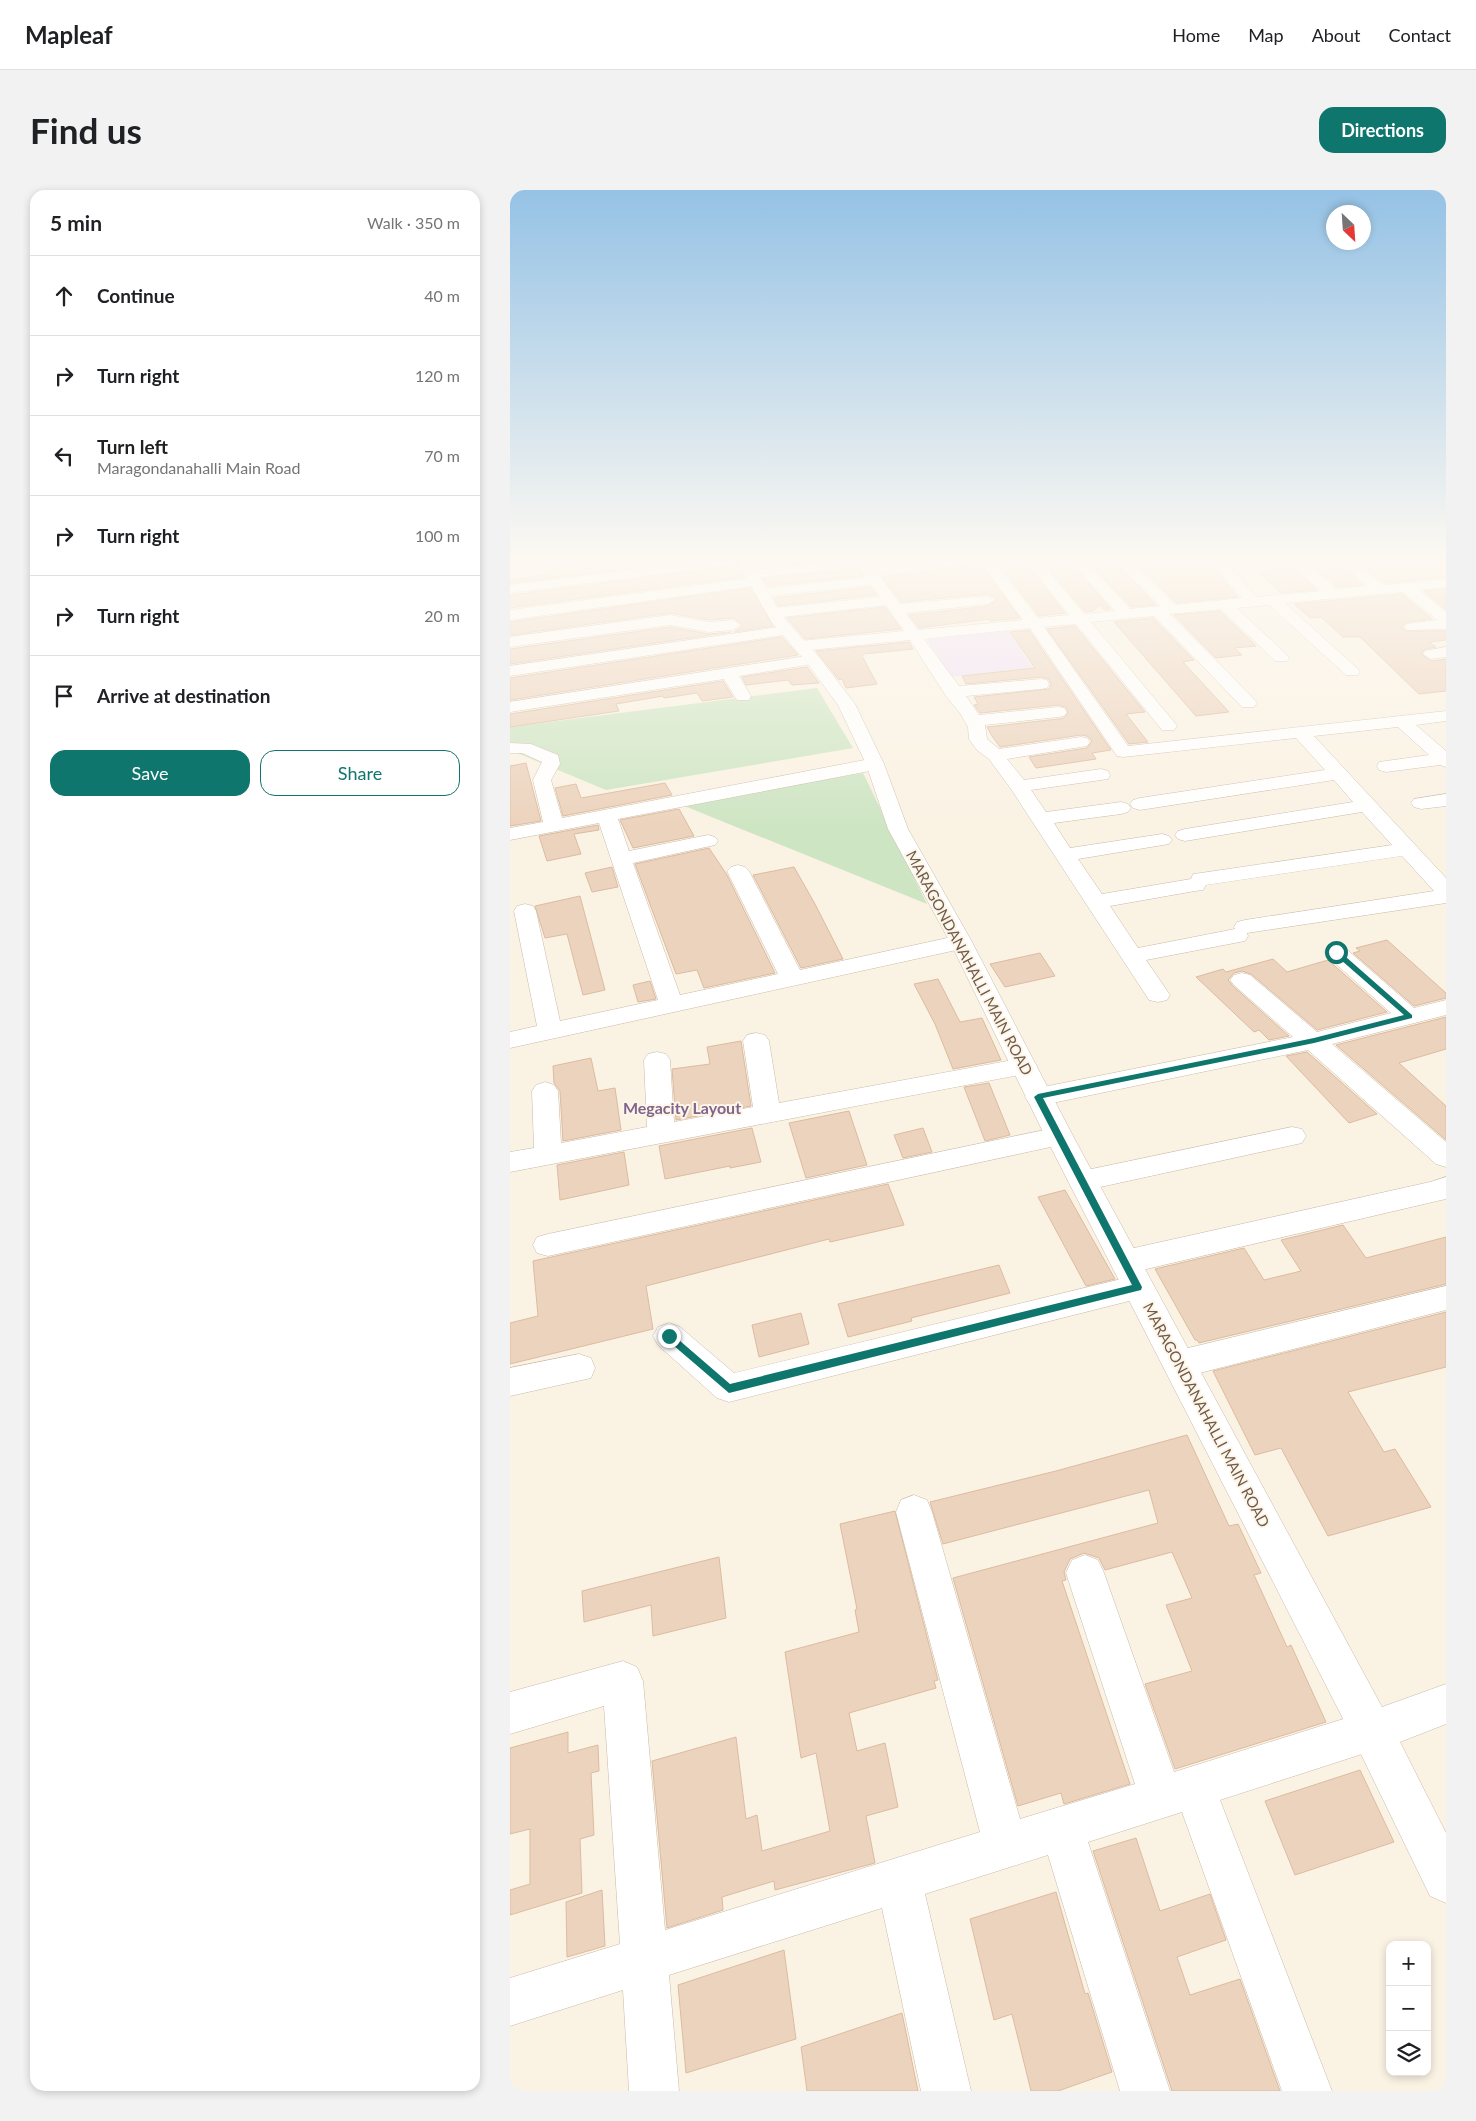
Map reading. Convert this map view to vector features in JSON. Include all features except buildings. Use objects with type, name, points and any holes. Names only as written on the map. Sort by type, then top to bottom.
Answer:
[{"type":"street","points":[[510,671],[630,660],[700,650]]},
{"type":"street","points":[[510,707],[570,698],[655,692],[729,673],[765,650]]},
{"type":"street","name":"MARAGONDANAHALLI MAIN ROAD","points":[[803,650],[846,704],[874,764],[898,829],[961,942],[1038,1097],[1372,1731],[1446,1880]]},
{"type":"street","points":[[923,650],[974,721],[978,739],[983,746],[995,754],[1019,786],[1158,995]]},
{"type":"street","points":[[1052,650],[1123,752],[1446,716]]},
{"type":"street","points":[[1106,650],[1168,726]]},
{"type":"street","points":[[1200,650],[1248,703]]},
{"type":"street","points":[[1272,650],[1281,658]]},
{"type":"street","points":[[1328,650],[1352,672]]},
{"type":"street","points":[[729,673],[743,696]]},
{"type":"street","points":[[952,692],[1041,684]]},
{"type":"street","points":[[570,698],[578,716]]},
{"type":"street","points":[[974,721],[1058,712]]},
{"type":"street","points":[[1402,721],[1445,760]]},
{"type":"street","points":[[1300,732],[1446,891]]},
{"type":"street","points":[[995,754],[1081,742]]},
{"type":"street","points":[[510,748],[524,748],[551,759],[551,764],[542,780],[554,824]]},
{"type":"street","points":[[1386,766],[1445,760]]},
{"type":"street","points":[[510,834],[606,814],[874,764]]},
{"type":"street","points":[[1041,819],[1339,774]]},
{"type":"street","points":[[1019,786],[1101,775]]},
{"type":"street","points":[[1421,803],[1446,800]]},
{"type":"street","points":[[1186,836],[1368,805]]},
{"type":"street","points":[[606,814],[671,1003]]},
{"type":"street","points":[[1065,855],[1162,840]]},
{"type":"street","points":[[620,859],[708,841]]},
{"type":"street","points":[[1096,902],[1198,882],[1407,848]]},
{"type":"street","points":[[738,871],[792,978]]},
{"type":"street","points":[[1132,956],[1241,932],[1446,896]]},
{"type":"street","points":[[525,910],[550,1030]]},
{"type":"street","points":[[510,1040],[671,1003],[961,942]]},
{"type":"street","points":[[1336,952],[1409,1016]]},
{"type":"street","points":[[1242,980],[1446,1157]]},
{"type":"street","points":[[1038,1097],[1314,1041],[1446,1007]]},
{"type":"street","points":[[756,1040],[767,1114]]},
{"type":"street","points":[[657,1060],[661,1134]]},
{"type":"street","points":[[510,1162],[1024,1066]]},
{"type":"street","points":[[545,1091],[548,1155]]},
{"type":"street","points":[[548,1245],[1059,1136]]},
{"type":"street","points":[[1082,1181],[1292,1136]]},
{"type":"street","points":[[669,1336],[729,1388],[1446,1187]]},
{"type":"street","points":[[1180,1364],[1446,1298]]},
{"type":"street","points":[[510,1382],[579,1368]]},
{"type":"street","points":[[914,1512],[1006,1846]]},
{"type":"street","points":[[1085,1573],[1307,2091]]},
{"type":"street","points":[[510,1713],[623,1681],[654,2091]]},
{"type":"street","points":[[510,2002],[1372,1731],[1446,1704]]},
{"type":"street","points":[[1062,1828],[1145,2091]]},
{"type":"street","points":[[899,1880],[946,2091]]},
{"type":"shaded area","points":[[934,650],[1021,650],[1034,669],[951,677]]},
{"type":"green space","points":[[817,688],[853,748],[606,790],[510,750],[510,727]]},
{"type":"green space","points":[[863,773],[927,904],[682,805]]},
{"type":"district","name":"Megacity Layout","points":[[682,1108]]},
{"type":"route","points":[[669,1336],[729,1388],[1138,1287],[1038,1097],[1314,1041],[1409,1016],[1336,952]]}]
